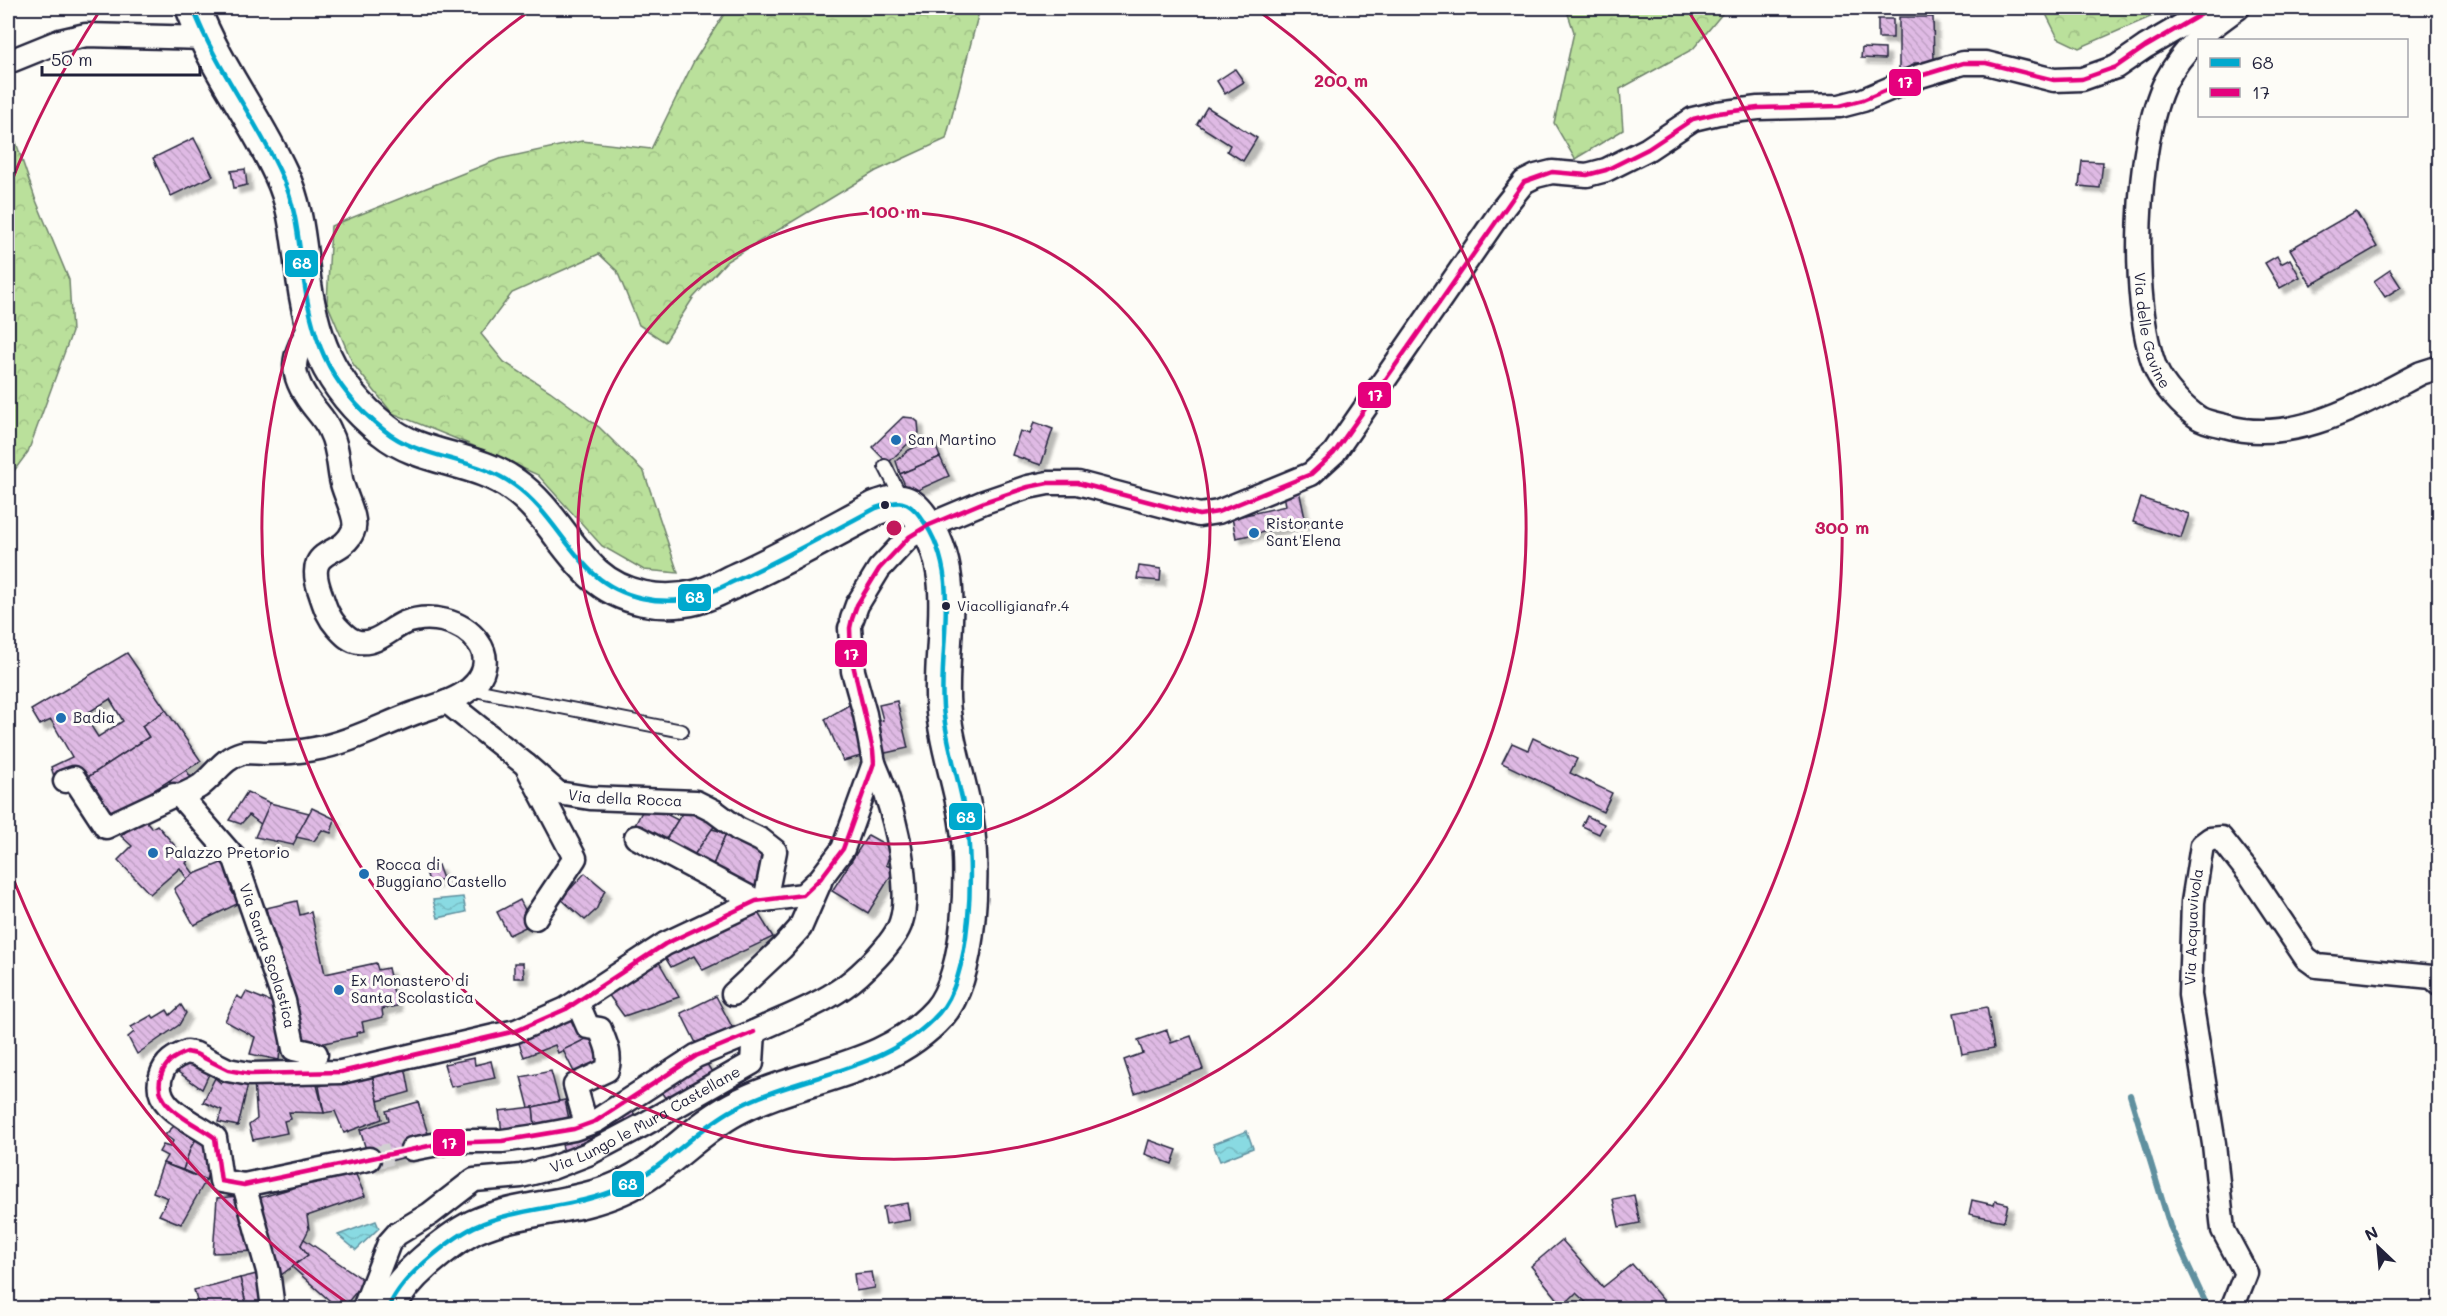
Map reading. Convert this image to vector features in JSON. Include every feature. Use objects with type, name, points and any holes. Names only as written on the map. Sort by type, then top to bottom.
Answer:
[{"type":"street","points":[[193,8],[245,110],[264,139],[286,186],[294,212],[308,310],[317,343],[337,380],[384,431],[413,446],[512,483],[529,497],[594,574],[613,589],[633,596],[654,601],[699,597],[752,573],[876,508],[897,502],[904,502],[915,509],[927,526],[937,546],[945,573],[943,706],[946,733],[965,811],[970,855],[970,890],[963,952],[953,987],[942,1009],[913,1037],[873,1059],[736,1108],[713,1122],[649,1172],[620,1189],[495,1220],[459,1236],[433,1255],[405,1281],[395,1293],[388,1308]]},
{"type":"street","points":[[412,1149],[454,1141],[502,1141],[537,1136],[574,1129],[596,1121],[696,1056],[821,1001],[846,986],[891,941],[901,923],[905,897],[900,840],[891,803],[874,763],[865,714],[853,670],[851,624],[857,605],[879,569],[909,537],[927,526],[984,502],[1028,487],[1048,483],[1078,483],[1199,515],[1218,512],[1311,474],[1334,453],[1524,182],[1552,172],[1587,175],[1606,170],[1648,149],[1693,119],[1749,109],[1840,106],[1863,100],[1920,76],[1963,63],[1986,63],[2054,80],[2082,80],[2116,68],[2145,47],[2212,8]]},
{"type":"street","name":"Via delle Gavine","points":[[2238,8],[2206,31],[2180,56],[2165,84],[2155,110],[2144,168],[2138,236],[2143,315],[2149,350],[2156,370],[2166,387],[2199,418],[2235,429],[2277,431],[2306,426],[2421,373],[2439,367]]},
{"type":"street","points":[[8,62],[60,41],[86,35],[207,38]]},
{"type":"street","points":[[65,781],[74,778],[106,827],[174,795],[180,796],[201,786],[228,759],[242,753],[296,751],[331,745],[447,702],[470,689],[485,669],[486,659],[474,637],[456,625],[443,620],[418,620],[404,623],[377,639],[358,642],[347,637],[329,619],[315,575],[317,564],[345,541],[353,531],[354,521],[341,483],[335,443],[330,430],[296,379],[294,366],[299,345],[312,324]]},
{"type":"street","name":"Via della Rocca","points":[[447,702],[558,793],[590,798],[696,802],[714,811],[738,829],[761,840],[776,851],[764,900]]},
{"type":"street","points":[[369,1159],[245,1190],[222,1181],[215,1138],[172,1110],[163,1101],[159,1085],[162,1073],[168,1063],[187,1052],[228,1070],[250,1074],[341,1072],[516,1031],[540,1022],[577,1002],[665,944],[764,900],[802,895],[821,878],[843,849],[874,763]]},
{"type":"street","name":"Via della Rocca","points":[[526,765],[575,858],[535,918]]},
{"type":"street","name":"Via Santa Scolastica","points":[[180,796],[234,856],[284,1001],[294,1049],[316,1054]]},
{"type":"street","points":[[636,837],[764,900]]},
{"type":"street","name":"Via Acquavivola","points":[[2232,1308],[2246,1273],[2223,1230],[2214,1144],[2190,995],[2193,902],[2202,845],[2210,839],[2222,838],[2251,876],[2306,958],[2317,966],[2432,977],[2439,984]]},
{"type":"street","points":[[733,994],[800,928],[821,878]]},
{"type":"street","points":[[577,1002],[588,1027],[600,1029],[608,1049],[610,1062],[606,1070],[575,1085],[586,1124]]},
{"type":"street","name":"Via Lungo le Mura Castellane","points":[[364,1308],[389,1243],[397,1234],[430,1214],[474,1180],[521,1176],[552,1168],[588,1154],[634,1130],[752,1063],[754,1032]]},
{"type":"street","points":[[245,1190],[268,1271],[273,1308]]},
{"type":"lane","points":[[885,466],[904,502]]},
{"type":"lane","points":[[470,689],[682,732]]},
{"type":"green space","points":[[728,8],[980,8],[946,139],[876,171],[727,261],[693,298],[665,342],[639,325],[617,271],[599,254],[512,293],[481,334],[504,362],[550,391],[599,427],[644,472],[678,573],[644,570],[602,546],[538,475],[392,413],[353,364],[327,303],[331,226],[499,159],[582,141],[651,149],[694,61]]},
{"type":"green space","points":[[1566,8],[1727,8],[1693,49],[1620,89],[1623,130],[1575,159],[1554,123],[1574,32]]},
{"type":"green space","points":[[2043,8],[2171,8],[2079,48],[2058,38]]},
{"type":"green space","points":[[8,119],[35,198],[69,280],[72,332],[28,452],[8,479]]},
{"type":"water","points":[[463,897],[466,912],[438,918],[433,900]]},
{"type":"water","points":[[1247,1131],[1253,1148],[1220,1161],[1213,1144]]},
{"type":"water","points":[[376,1221],[379,1228],[356,1250],[338,1235]]},
{"type":"building","points":[[1899,17],[1933,17],[1934,63],[1914,63],[1914,71],[1899,71]]},
{"type":"building","points":[[1878,19],[1893,19],[1893,38],[1878,38]]},
{"type":"building","points":[[1862,48],[1885,49],[1885,59],[1861,58]]},
{"type":"building","points":[[1235,69],[1244,82],[1225,94],[1217,81]]},
{"type":"building","points":[[1207,107],[1257,138],[1243,161],[1227,151],[1230,145],[1197,124]]},
{"type":"building","points":[[194,138],[213,176],[171,196],[153,158]]},
{"type":"building","points":[[2082,161],[2103,162],[2100,188],[2079,186]]},
{"type":"building","points":[[245,169],[247,185],[234,188],[231,171]]},
{"type":"building","points":[[2356,211],[2377,247],[2311,285],[2290,249]]},
{"type":"building","points":[[2277,256],[2281,264],[2290,259],[2300,277],[2280,288],[2265,263]]},
{"type":"building","points":[[2390,270],[2401,287],[2385,297],[2374,281]]},
{"type":"building","name":"San Martino","points":[[903,417],[913,418],[918,422],[919,433],[888,463],[872,447]]},
{"type":"building","points":[[1034,422],[1053,429],[1041,465],[1012,455],[1020,431],[1030,434]]},
{"type":"building","points":[[933,439],[940,457],[900,474],[896,461],[909,450]]},
{"type":"building","points":[[940,457],[949,476],[909,494],[900,474]]},
{"type":"building","points":[[1299,490],[1306,523],[1236,538],[1232,518],[1286,506],[1284,494]]},
{"type":"building","points":[[2141,498],[2189,514],[2181,538],[2133,522]]},
{"type":"building","points":[[1139,566],[1161,569],[1160,581],[1137,579]]},
{"type":"building","name":"Badia","points":[[127,653],[166,710],[142,726],[149,737],[85,779],[56,783],[51,767],[72,757],[51,720],[40,725],[31,710]],"holes":[[[110,699],[123,721],[98,737],[84,715]]]},
{"type":"building","points":[[859,699],[872,753],[843,761],[825,719]]},
{"type":"building","points":[[897,701],[908,748],[881,754],[874,723],[883,720],[879,705]]},
{"type":"building","points":[[166,710],[201,761],[111,817],[85,779],[149,737],[142,726]]},
{"type":"building","points":[[1533,738],[1577,759],[1570,773],[1612,793],[1603,812],[1502,763],[1512,743],[1528,750]]},
{"type":"building","points":[[186,770],[195,783],[179,794],[169,781]]},
{"type":"building","points":[[247,792],[270,803],[262,825],[249,815],[241,824],[229,820]]},
{"type":"building","points":[[270,803],[309,813],[293,845],[255,837]]},
{"type":"building","points":[[646,804],[678,820],[662,846],[633,829]]},
{"type":"building","points":[[687,805],[715,825],[690,861],[662,846]]},
{"type":"building","points":[[312,808],[335,819],[331,833],[322,830],[314,841],[296,837]]},
{"type":"building","points":[[1587,816],[1604,824],[1599,834],[1582,826]]},
{"type":"building","name":"Palazzo Pretorio","points":[[143,817],[152,828],[157,825],[188,861],[186,863],[194,874],[187,879],[180,868],[150,894],[118,860],[132,846],[121,836]]},
{"type":"building","points":[[712,829],[726,833],[711,870],[690,861]]},
{"type":"building","points":[[726,833],[761,846],[773,857],[755,895],[711,870]]},
{"type":"building","points":[[868,835],[892,848],[886,865],[895,869],[868,913],[832,891]]},
{"type":"building","points":[[231,859],[239,886],[231,890],[239,903],[194,925],[174,889],[194,874]]},
{"type":"building","points":[[438,865],[443,879],[430,884],[425,869]]},
{"type":"building","points":[[585,873],[605,890],[596,910],[585,920],[561,899]]},
{"type":"building","points":[[520,900],[532,924],[509,935],[497,912]]},
{"type":"building","name":"Ex Monastero di Santa Scolastica","points":[[297,901],[300,915],[311,912],[325,974],[376,963],[378,970],[388,968],[397,1006],[382,1009],[383,1017],[362,1022],[364,1031],[356,1033],[357,1036],[297,1049],[266,908]]},
{"type":"building","points":[[755,908],[773,937],[703,970],[694,956],[671,967],[663,954]]},
{"type":"building","points":[[656,957],[679,997],[624,1016],[605,990]]},
{"type":"building","points":[[514,963],[523,963],[524,978],[514,978]]},
{"type":"building","points":[[246,992],[284,1007],[279,1060],[250,1054],[255,1037],[225,1021],[237,996],[242,999]]},
{"type":"building","points":[[716,996],[733,1029],[698,1047],[681,1013]]},
{"type":"building","points":[[181,1005],[186,1013],[179,1025],[137,1054],[128,1037],[134,1032],[131,1027],[152,1015],[154,1018],[167,1010],[170,1015]]},
{"type":"building","points":[[1987,1007],[1994,1048],[1962,1054],[1954,1013]]},
{"type":"building","points":[[577,1012],[590,1037],[558,1053],[555,1045],[524,1057],[516,1035]]},
{"type":"building","points":[[1167,1030],[1171,1043],[1191,1036],[1203,1069],[1135,1093],[1124,1060],[1143,1053],[1138,1040]]},
{"type":"building","points":[[590,1037],[604,1068],[578,1080],[563,1050]]},
{"type":"building","points":[[702,1056],[715,1077],[670,1106],[657,1085]]},
{"type":"building","points":[[187,1058],[209,1074],[202,1089],[178,1072]]},
{"type":"building","points":[[474,1058],[475,1065],[491,1061],[495,1078],[451,1087],[444,1064]]},
{"type":"building","points":[[405,1066],[410,1092],[378,1101],[372,1074]]},
{"type":"building","points":[[551,1071],[559,1101],[529,1108],[521,1077]]},
{"type":"building","points":[[372,1074],[382,1119],[344,1133],[335,1111],[324,1113],[319,1086]]},
{"type":"building","points":[[225,1075],[248,1084],[238,1126],[218,1122],[222,1110],[203,1102],[215,1078],[221,1083]]},
{"type":"building","points":[[315,1077],[324,1113],[289,1112],[291,1119],[284,1121],[287,1133],[253,1140],[249,1125],[257,1119],[254,1082]]},
{"type":"building","points":[[565,1100],[570,1124],[535,1128],[533,1107]]},
{"type":"building","points":[[418,1102],[429,1137],[413,1155],[371,1166],[360,1130],[389,1120],[386,1111]]},
{"type":"building","points":[[533,1107],[535,1128],[502,1132],[499,1111]]},
{"type":"building","points":[[628,1107],[642,1122],[564,1153],[560,1136]]},
{"type":"building","points":[[180,1120],[200,1133],[191,1147],[183,1170],[163,1163],[167,1156],[159,1152],[163,1145],[170,1147],[173,1141],[165,1135]]},
{"type":"building","points":[[200,1133],[214,1153],[206,1180],[183,1170],[191,1147]]},
{"type":"building","points":[[1149,1140],[1177,1150],[1172,1164],[1145,1154]]},
{"type":"building","points":[[163,1163],[206,1180],[181,1224],[159,1215],[168,1198],[153,1192]]},
{"type":"building","points":[[354,1170],[365,1196],[307,1216],[309,1229],[301,1245],[308,1255],[273,1281],[252,1200]]},
{"type":"building","points":[[1634,1195],[1640,1223],[1619,1227],[1613,1199]]},
{"type":"building","points":[[239,1196],[255,1251],[213,1253],[217,1198]]},
{"type":"building","points":[[1972,1200],[1994,1205],[1995,1201],[2008,1204],[2004,1221],[1969,1214]]},
{"type":"building","points":[[907,1203],[910,1220],[886,1224],[883,1207]]},
{"type":"building","points":[[304,1239],[365,1281],[343,1308],[338,1308],[292,1267],[308,1255],[301,1245]]},
{"type":"building","points":[[1562,1240],[1603,1287],[1632,1264],[1670,1308],[1639,1308],[1638,1306],[1635,1308],[1592,1308],[1576,1293],[1563,1306],[1531,1266]]},
{"type":"building","points":[[872,1272],[875,1288],[856,1291],[854,1274]]},
{"type":"building","points":[[261,1273],[270,1308],[247,1308],[240,1278]]},
{"type":"building","points":[[240,1278],[247,1308],[199,1308],[194,1290]]},
{"type":"building","points":[[1506,1306],[1532,1306],[1532,1308],[1506,1308]]},
{"type":"waterway","points":[[2130,1095],[2170,1226],[2208,1308]]},
{"type":"tunnel","points":[[369,1159],[412,1149]]},
{"type":"transit line","name":"68","points":[[193,8],[212,51],[271,153],[286,185],[295,219],[310,314],[325,357],[335,377],[348,395],[384,430],[414,447],[483,469],[514,485],[526,494],[546,516],[594,574],[605,583],[630,595],[670,601],[697,597],[775,562],[876,508],[897,502],[907,504],[917,512],[934,541],[942,563],[946,610],[943,707],[966,819],[970,891],[964,948],[958,974],[950,996],[939,1013],[917,1033],[894,1048],[868,1060],[787,1087],[734,1109],[705,1128],[650,1171],[620,1188],[584,1200],[510,1215],[474,1227],[442,1248],[414,1272],[399,1289],[388,1308]]},
{"type":"transit line","name":"17","points":[[754,1032],[696,1056],[596,1121],[574,1129],[502,1141],[443,1143],[244,1185],[221,1181],[215,1138],[168,1105],[162,1097],[160,1087],[161,1076],[168,1064],[174,1058],[187,1052],[228,1070],[250,1074],[341,1072],[516,1031],[566,1009],[665,944],[756,901],[803,895],[821,878],[843,849],[874,763],[851,656],[852,619],[857,605],[879,569],[909,537],[927,526],[984,502],[1028,487],[1048,483],[1078,483],[1199,515],[1218,512],[1311,474],[1334,453],[1524,182],[1552,172],[1587,175],[1606,170],[1648,149],[1693,119],[1758,108],[1840,106],[1863,100],[1920,76],[1963,63],[1986,63],[2054,80],[2082,79],[2116,67],[2145,47],[2212,8]]},
{"type":"place","name":"San Martino","points":[[896,440]]},
{"type":"place","name":"Ristorante Sant'Elena","points":[[1254,533]]},
{"type":"place","name":"Viacolligianafr.4","points":[[946,606]]},
{"type":"place","name":"Badia","points":[[61,718]]},
{"type":"place","name":"Palazzo Pretorio","points":[[153,853]]},
{"type":"place","name":"Rocca di Buggiano Castello","points":[[364,874]]},
{"type":"place","name":"Ex Monastero di Santa Scolastica","points":[[339,990]]}]
